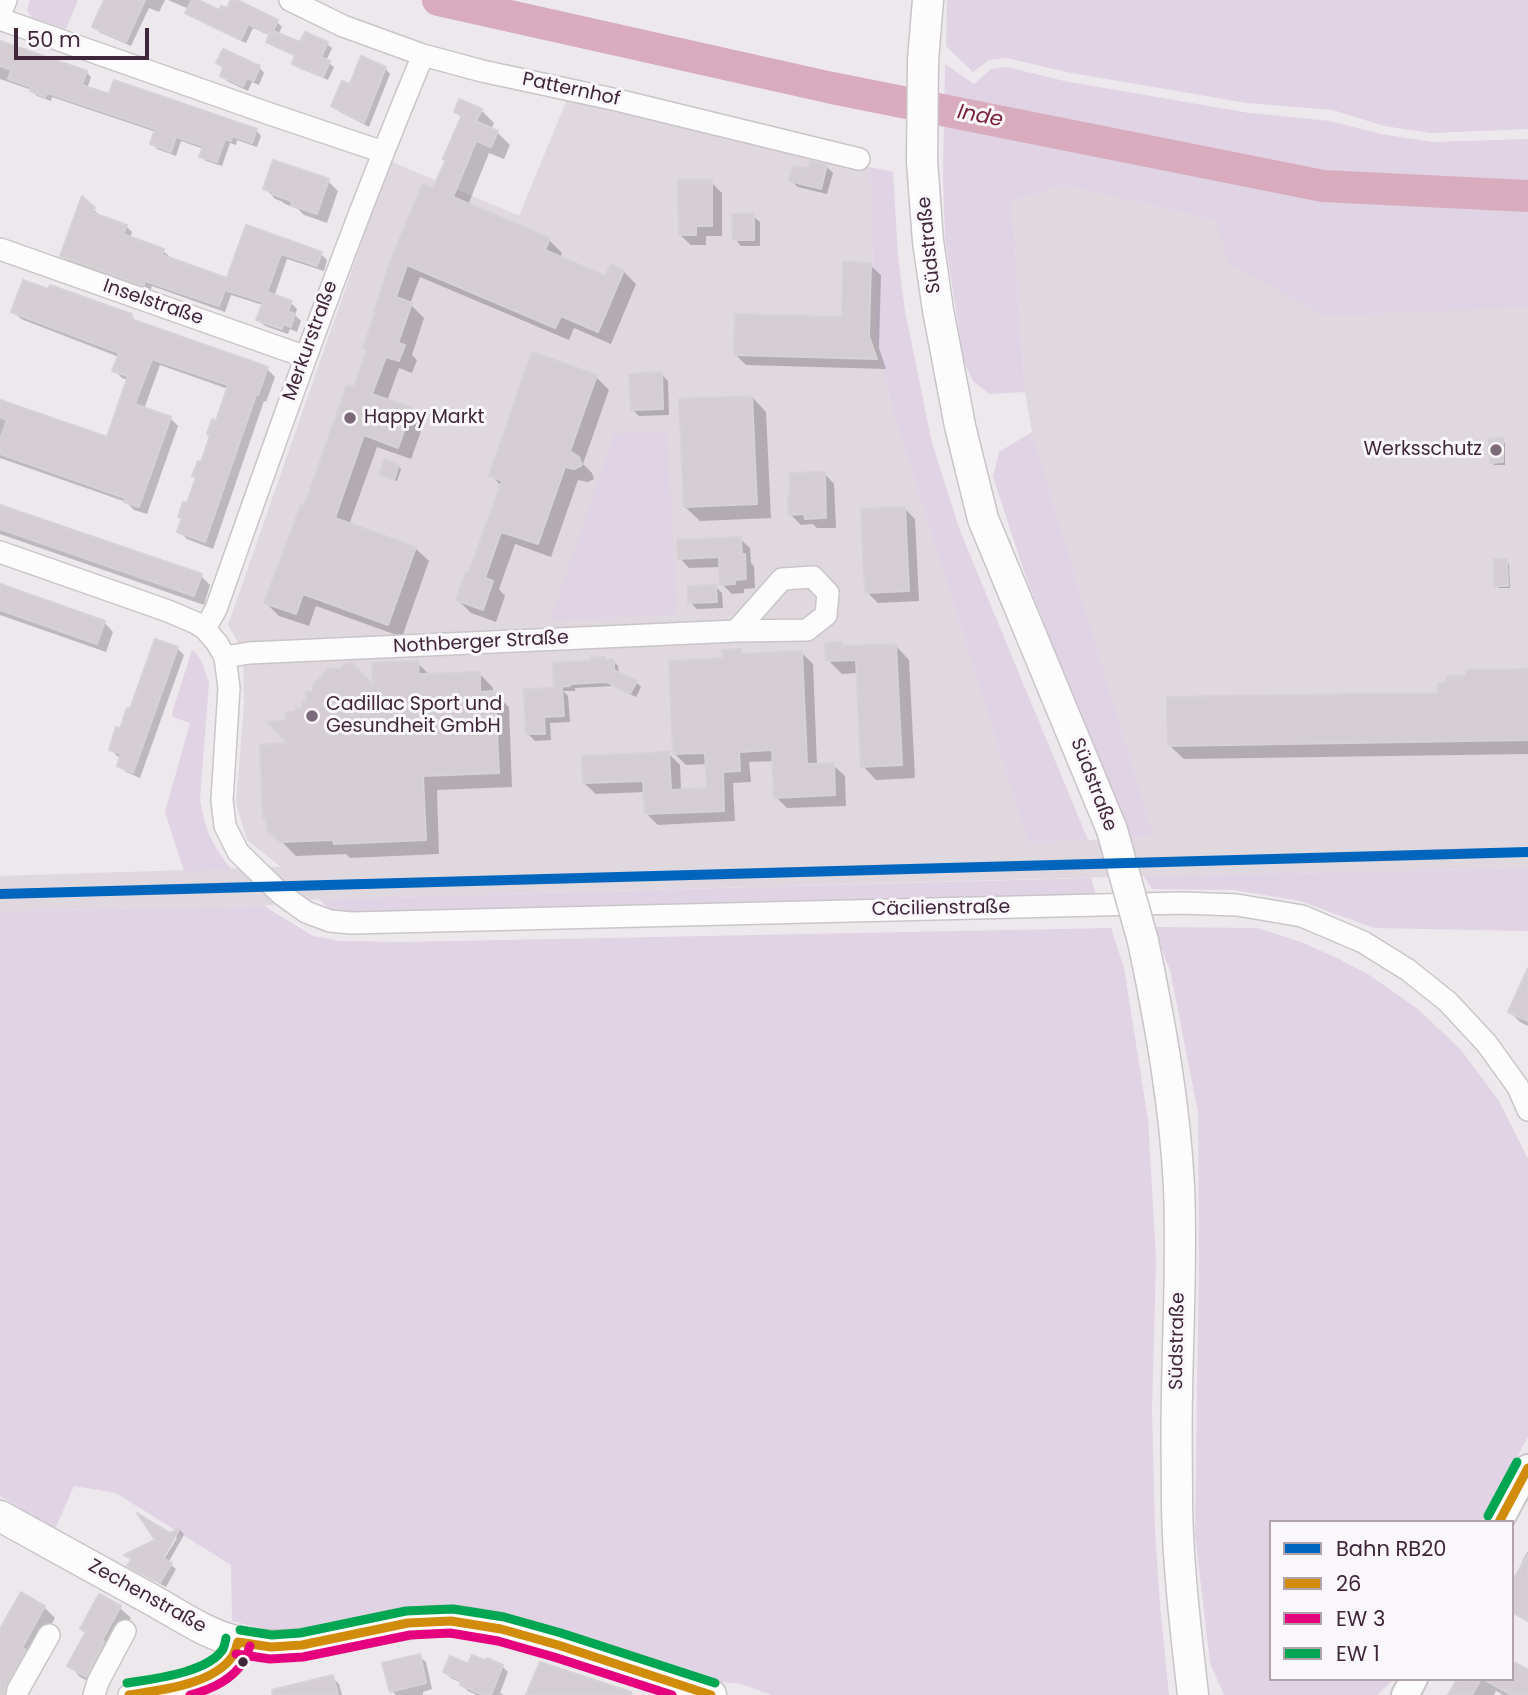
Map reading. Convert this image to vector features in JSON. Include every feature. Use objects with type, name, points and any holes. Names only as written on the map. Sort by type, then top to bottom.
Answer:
[{"type":"main road","name":"Südstraße","points":[[928,0],[923,60],[922,150],[928,241],[937,310],[960,426],[983,519],[1112,830],[1143,941],[1157,1009],[1171,1103],[1178,1186],[1180,1256],[1177,1509],[1183,1603],[1194,1687]]},
{"type":"main road","name":"Zechenstraße","points":[[0,1516],[185,1618],[219,1636],[238,1642],[271,1647],[302,1645],[408,1623],[451,1621],[500,1629],[558,1645],[711,1695]]},
{"type":"street","points":[[6,0],[0,16],[383,152]]},
{"type":"street","name":"Patternhof","points":[[290,0],[342,26],[423,55],[859,159]]},
{"type":"street","name":"Merkurstraße","points":[[205,629],[216,609],[306,356],[383,152],[423,55]]},
{"type":"street","name":"Inselstraße","points":[[0,249],[306,356]]},
{"type":"street","points":[[0,552],[196,623],[217,643],[225,657]]},
{"type":"street","name":"Nothberger Straße","points":[[225,657],[249,653],[736,631]]},
{"type":"street","name":"Cäcilienstraße","points":[[225,657],[229,688],[222,800],[225,826],[238,852],[281,894],[306,912],[330,921],[352,923],[1182,903],[1237,905],[1289,913],[1363,942],[1408,970],[1448,1002],[1487,1044],[1518,1087],[1528,1110]]},
{"type":"street","points":[[1500,1520],[1528,1468]]},
{"type":"street","points":[[94,1695],[125,1631]]},
{"type":"street","points":[[17,1695],[49,1634]]},
{"type":"street","points":[[129,1695],[212,1675],[228,1664],[238,1642]]},
{"type":"shaded area","points":[[30,0],[78,0],[66,29],[32,18],[27,10]]},
{"type":"shaded area","points":[[947,0],[1528,0],[1528,129],[1431,133],[1384,126],[1333,110],[1247,103],[1066,72],[1007,58],[989,60],[973,72],[946,46]]},
{"type":"shaded area","points":[[945,64],[974,84],[991,69],[1007,67],[1064,81],[1249,113],[1330,121],[1381,134],[1432,142],[1528,139],[1528,307],[1326,316],[1228,263],[1216,221],[1064,185],[1012,201],[1025,392],[989,394],[973,381],[964,362],[945,239]]},
{"type":"shaded area","points":[[568,97],[744,142],[870,167],[875,337],[893,412],[1028,843],[1154,837],[1032,432],[1025,392],[1012,201],[1064,185],[1216,221],[1472,308],[1528,307],[1528,868],[319,899],[264,906],[0,911],[0,876],[281,867],[247,840],[236,803],[244,705],[243,651],[228,625],[390,161],[519,216]]},
{"type":"shaded area","points":[[870,167],[893,172],[898,257],[905,311],[932,443],[960,531],[1088,840],[1028,843],[893,412],[875,337]]},
{"type":"shaded area","points":[[667,431],[677,614],[550,621],[614,434]]},
{"type":"shaded area","points":[[1032,432],[1154,837],[1128,838],[1027,580],[993,477],[999,452]]},
{"type":"shaded area","points":[[192,650],[202,663],[209,683],[200,798],[210,836],[231,869],[184,871],[165,812],[190,723],[173,717],[172,713]]},
{"type":"shaded area","points":[[1528,868],[1528,931],[1374,928],[1300,901],[1234,890],[1152,889],[1144,876]]},
{"type":"shaded area","points":[[1091,878],[1096,896],[335,914],[319,899]]},
{"type":"shaded area","points":[[264,906],[313,936],[339,941],[1111,928],[1124,968],[1148,1120],[1156,1260],[1152,1410],[1155,1533],[1169,1695],[771,1695],[741,1684],[696,1679],[454,1608],[407,1609],[302,1629],[271,1631],[232,1621],[231,1565],[116,1493],[74,1486],[55,1529],[0,1496],[0,911]]},
{"type":"shaded area","points":[[1153,927],[1257,928],[1301,942],[1337,958],[1369,975],[1418,1009],[1461,1050],[1499,1101],[1528,1159],[1528,1437],[1482,1520],[1269,1520],[1269,1681],[1392,1681],[1377,1695],[1224,1695],[1210,1663],[1195,1534],[1198,1112],[1170,970]]},
{"type":"building","points":[[104,0],[145,0],[126,42],[92,27]]},
{"type":"building","points":[[192,0],[219,10],[221,6],[227,8],[231,0],[237,0],[278,20],[273,31],[300,42],[305,32],[328,42],[321,57],[330,61],[323,77],[292,64],[295,55],[266,42],[270,34],[248,24],[241,40],[185,13]]},
{"type":"building","points":[[0,41],[87,71],[82,85],[109,94],[114,80],[257,129],[252,143],[232,136],[231,141],[225,139],[217,162],[199,157],[203,146],[176,137],[171,152],[150,144],[155,129],[47,93],[45,97],[30,91],[31,87],[8,79],[11,70],[0,66]]},
{"type":"building","points":[[223,49],[260,66],[254,81],[247,78],[243,86],[220,76],[223,67],[216,63]]},
{"type":"building","points":[[361,56],[386,67],[364,123],[331,106],[342,81],[350,84]]},
{"type":"building","points":[[459,99],[482,109],[476,121],[498,131],[491,147],[476,141],[453,197],[550,238],[545,250],[605,276],[611,264],[624,270],[598,332],[561,316],[555,328],[407,265],[396,297],[412,303],[398,343],[405,345],[399,361],[386,357],[372,394],[412,408],[398,448],[364,435],[335,518],[416,547],[388,625],[303,594],[296,614],[264,603],[301,505],[304,507],[347,385],[354,387],[367,350],[363,348],[391,259],[423,184],[433,188],[446,160],[443,159],[462,115],[454,112]]},
{"type":"building","points":[[273,160],[329,179],[317,214],[291,205],[292,201],[263,189]]},
{"type":"building","points":[[810,161],[827,165],[821,189],[789,181],[793,166],[808,169]]},
{"type":"building","points":[[678,180],[712,180],[712,226],[696,226],[696,235],[679,235]]},
{"type":"building","points":[[82,196],[95,208],[93,213],[127,225],[123,234],[164,249],[162,255],[227,278],[246,225],[322,252],[317,266],[281,254],[267,292],[292,301],[288,311],[295,314],[291,327],[283,324],[282,329],[256,320],[263,302],[225,290],[219,306],[145,281],[144,286],[60,256]]},
{"type":"building","points":[[732,214],[754,214],[754,240],[733,240]]},
{"type":"building","points":[[843,262],[871,263],[869,336],[877,359],[734,355],[735,314],[842,317]]},
{"type":"building","points":[[23,280],[48,289],[50,285],[132,314],[131,319],[268,367],[205,542],[177,532],[182,518],[178,517],[183,502],[187,503],[196,477],[192,476],[198,461],[201,462],[210,436],[207,434],[212,419],[216,421],[228,385],[152,359],[135,404],[171,417],[139,507],[124,502],[125,498],[0,454],[0,440],[7,420],[0,417],[0,400],[107,437],[128,376],[112,371],[119,353],[11,312]]},
{"type":"building","points":[[532,352],[597,375],[570,451],[579,457],[582,465],[574,469],[565,467],[538,544],[501,532],[485,578],[493,581],[483,610],[456,600],[502,481],[489,476]]},
{"type":"building","points":[[662,372],[663,409],[631,410],[629,374]]},
{"type":"building","points":[[752,396],[757,504],[684,507],[679,399]]},
{"type":"building","name":"Werksschutz","points":[[1503,438],[1503,462],[1490,463],[1489,439]]},
{"type":"building","points":[[385,459],[399,465],[394,480],[379,474]]},
{"type":"building","points":[[825,472],[826,518],[805,519],[804,514],[789,515],[790,473]]},
{"type":"building","points":[[0,505],[202,574],[194,596],[0,529]]},
{"type":"building","points":[[905,507],[909,591],[865,593],[861,509]]},
{"type":"building","points":[[741,537],[746,579],[735,580],[735,584],[720,585],[719,557],[678,559],[677,540]]},
{"type":"building","points":[[1494,559],[1507,559],[1508,586],[1494,586]]},
{"type":"building","points":[[0,584],[105,621],[97,644],[0,610]]},
{"type":"building","points":[[716,585],[717,602],[688,603],[688,586]]},
{"type":"building","points":[[155,639],[178,647],[133,773],[117,766],[121,754],[109,750],[116,727],[120,729],[127,708],[130,709]]},
{"type":"building","points":[[842,642],[842,646],[896,644],[902,765],[861,767],[856,660],[826,661],[825,643]]},
{"type":"building","points":[[741,649],[741,654],[802,651],[807,764],[834,763],[835,795],[774,798],[772,750],[739,752],[740,771],[723,772],[724,811],[645,814],[643,781],[583,783],[582,756],[669,752],[671,790],[707,788],[705,753],[673,754],[669,661],[723,658],[722,650]]},
{"type":"building","points":[[605,657],[605,660],[614,659],[614,670],[637,681],[630,694],[607,682],[554,687],[553,663],[591,661],[590,658]]},
{"type":"building","points":[[418,661],[419,674],[480,672],[480,692],[495,691],[499,773],[423,776],[426,840],[334,844],[333,840],[280,842],[267,830],[266,817],[263,818],[260,745],[288,743],[268,722],[286,720],[286,712],[296,712],[296,708],[302,708],[302,702],[306,702],[306,692],[313,692],[313,685],[328,669],[340,669],[345,664],[352,663],[373,685],[372,663]]},
{"type":"building","points":[[1528,669],[1528,740],[1168,746],[1167,697],[1438,693],[1438,683],[1447,683],[1447,676],[1466,676],[1466,670]]},
{"type":"building","points":[[562,688],[564,716],[544,717],[545,734],[526,734],[524,689]]},
{"type":"building","points":[[1528,968],[1528,1021],[1508,1012]]},
{"type":"building","points":[[137,1513],[170,1533],[180,1528],[163,1558],[172,1563],[160,1583],[127,1566],[132,1559],[124,1555],[155,1540]]},
{"type":"building","points":[[1528,1554],[1528,1621],[1514,1613],[1514,1578]]},
{"type":"building","points":[[21,1592],[45,1606],[22,1648],[26,1650],[7,1684],[4,1695],[0,1695],[0,1629]]},
{"type":"building","points":[[99,1594],[121,1606],[86,1677],[67,1666],[86,1632],[80,1629]]},
{"type":"building","points":[[420,1654],[426,1683],[390,1692],[382,1663]]},
{"type":"building","points":[[472,1655],[503,1665],[491,1695],[483,1695],[460,1685],[462,1681],[443,1672],[450,1656],[468,1664]]},
{"type":"building","points":[[540,1662],[631,1692],[631,1695],[526,1695]]},
{"type":"building","points":[[1514,1662],[1528,1670],[1528,1695],[1512,1695],[1487,1681],[1514,1681]]},
{"type":"building","points":[[333,1675],[338,1695],[273,1695],[272,1690]]},
{"type":"building","points":[[1456,1681],[1480,1681],[1472,1695],[1448,1695]]},
{"type":"waterway","name":"Inde","points":[[438,0],[832,88],[1323,186],[1528,196]]},
{"type":"rail line","name":"RB20","points":[[0,894],[1528,852]]},
{"type":"transit line","points":[[1488,1516],[1517,1462]]},
{"type":"transit line","name":"26","points":[[1500,1520],[1528,1468]]},
{"type":"transit line","points":[[240,1630],[272,1635],[300,1633],[406,1611],[453,1609],[504,1617],[561,1633],[715,1683]]},
{"type":"transit line","name":"26","points":[[238,1642],[271,1647],[302,1645],[408,1623],[451,1621],[501,1629],[558,1645],[711,1695]]},
{"type":"transit line","points":[[236,1654],[270,1659],[303,1657],[410,1635],[450,1633],[498,1641],[672,1695]]},
{"type":"transit line","points":[[127,1683],[179,1674],[205,1664],[223,1649],[226,1638]]},
{"type":"transit line","name":"26","points":[[129,1695],[185,1685],[212,1674],[232,1657],[238,1642]]},
{"type":"transit line","points":[[190,1695],[212,1687],[233,1674],[244,1660],[250,1646]]},
{"type":"place","name":"Happy Markt","points":[[350,418]]},
{"type":"place","name":"Werksschutz","points":[[1496,450]]},
{"type":"place","name":"Cadillac Sport und Gesundheit GmbH","points":[[312,716]]}]
